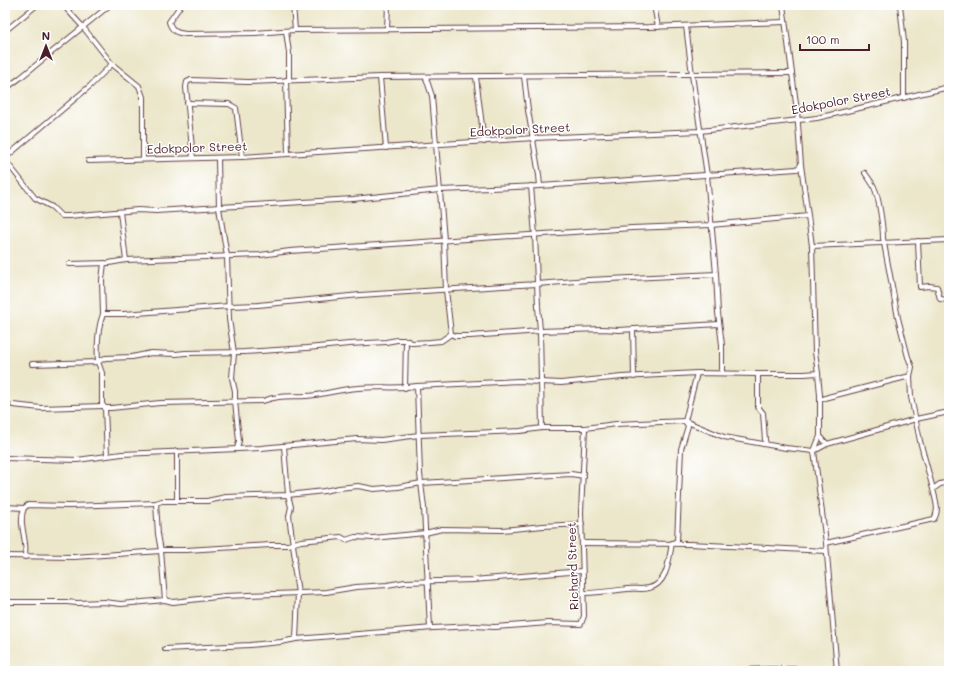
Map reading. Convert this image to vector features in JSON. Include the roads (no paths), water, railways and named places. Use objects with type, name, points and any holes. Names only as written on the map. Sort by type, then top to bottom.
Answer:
[{"type":"street","points":[[5,31],[37,5]]},
{"type":"street","points":[[63,5],[83,27],[112,64],[139,86],[143,96],[143,159]]},
{"type":"street","points":[[5,88],[20,78],[110,5]]},
{"type":"street","points":[[181,5],[169,22],[171,29],[178,33],[254,33],[286,30],[658,27],[785,22]]},
{"type":"street","points":[[293,5],[295,30]]},
{"type":"street","points":[[387,29],[388,5]]},
{"type":"street","points":[[654,5],[658,27]]},
{"type":"street","points":[[727,671],[770,669],[837,670],[826,543],[814,451],[820,436],[820,400],[815,352],[812,246],[801,165],[796,121],[797,111],[783,5]]},
{"type":"street","points":[[900,5],[904,42],[904,98]]},
{"type":"street","points":[[686,26],[707,175],[722,345],[722,373]]},
{"type":"street","points":[[286,30],[289,53],[287,80],[288,154]]},
{"type":"street","points":[[112,64],[90,86],[5,159],[35,198],[52,207],[61,216],[138,210],[156,212],[219,208],[353,199],[440,190],[540,186],[797,169],[801,165]]},
{"type":"street","points":[[193,158],[186,87],[187,82],[191,80],[248,82],[380,77],[426,78],[791,73]]},
{"type":"street","points":[[524,76],[540,186]]},
{"type":"street","points":[[380,77],[386,148]]},
{"type":"street","points":[[476,77],[484,142]]},
{"type":"street","points":[[426,78],[432,96],[444,240],[446,290],[451,334]]},
{"type":"street","name":"Edokpolor Street","points":[[88,161],[242,157],[534,138],[700,131],[817,118],[949,88]]},
{"type":"street","points":[[187,103],[229,104],[236,108],[242,157]]},
{"type":"street","points":[[218,158],[219,208],[227,256],[229,319],[234,353],[232,378],[236,390],[235,400],[239,441],[237,448]]},
{"type":"street","points":[[826,543],[934,519],[937,513],[933,489],[911,397],[910,376],[912,367],[908,358],[898,318],[877,198],[874,187],[865,173]]},
{"type":"street","points":[[531,186],[536,235],[542,382],[542,428]]},
{"type":"street","points":[[120,212],[126,260]]},
{"type":"street","points":[[69,264],[104,263],[126,260],[260,255],[290,251],[444,240],[632,228],[711,225],[808,216]]},
{"type":"street","points":[[812,246],[949,240]]},
{"type":"street","points":[[918,241],[920,287],[936,287],[940,299],[949,300]]},
{"type":"street","points":[[104,263],[102,280],[103,314],[97,341],[98,362],[102,373],[107,456]]},
{"type":"street","points":[[103,314],[124,314],[258,305],[360,295],[588,280],[716,274]]},
{"type":"street","points":[[451,334],[455,336],[470,336],[540,331],[633,329],[719,324]]},
{"type":"street","points":[[633,329],[634,377]]},
{"type":"street","points":[[32,364],[98,362],[105,358],[132,358],[151,354],[234,353],[397,340],[406,340],[412,343],[441,341],[451,334]]},
{"type":"street","points":[[404,388],[406,340]]},
{"type":"street","points":[[13,405],[41,408],[126,407],[160,403],[235,400],[263,401],[270,398],[304,396],[359,388],[404,388],[417,386],[519,381],[561,384],[622,377],[698,373],[818,373]]},
{"type":"street","points":[[672,543],[677,541],[681,449],[688,426],[685,421],[698,373]]},
{"type":"street","points":[[758,374],[758,407],[763,413],[766,444]]},
{"type":"street","points":[[820,400],[910,376]]},
{"type":"street","points":[[165,649],[250,645],[296,639],[430,628],[422,483],[420,474],[417,386]]},
{"type":"street","points":[[5,458],[77,460],[107,456],[177,451],[261,448],[357,439],[381,440],[419,435],[520,431],[542,428],[586,428],[616,424],[685,421],[724,437],[786,448],[814,451],[827,444],[916,419],[949,412]]},
{"type":"street","name":"Richard Street","points":[[430,628],[474,626],[496,628],[548,623],[581,624],[584,616],[584,592],[582,571],[581,512],[586,428]]},
{"type":"street","points":[[820,436],[827,444]]},
{"type":"street","points":[[284,446],[288,494],[291,507],[289,516],[298,593],[296,639]]},
{"type":"street","points":[[177,451],[177,501]]},
{"type":"street","points":[[25,557],[26,545],[21,514],[24,508],[28,505],[68,506],[156,503],[162,501],[207,501],[226,497],[324,491],[358,486],[374,489],[422,483],[571,474],[584,476]]},
{"type":"street","points":[[933,489],[940,484],[949,482]]},
{"type":"street","points":[[156,503],[165,600]]},
{"type":"street","points":[[5,507],[24,508]]},
{"type":"street","points":[[5,556],[74,557],[161,550],[293,544],[301,541],[341,537],[346,540],[355,537],[373,538],[425,533],[442,529],[502,530],[582,524]]},
{"type":"street","points":[[582,543],[672,543],[826,551]]},
{"type":"street","points":[[584,592],[607,592],[650,588],[656,586],[664,576],[668,567],[672,543]]},
{"type":"street","points":[[5,602],[104,602],[121,604],[165,600],[173,602],[225,596],[326,592],[356,587],[427,580],[473,580],[582,571]]}]
